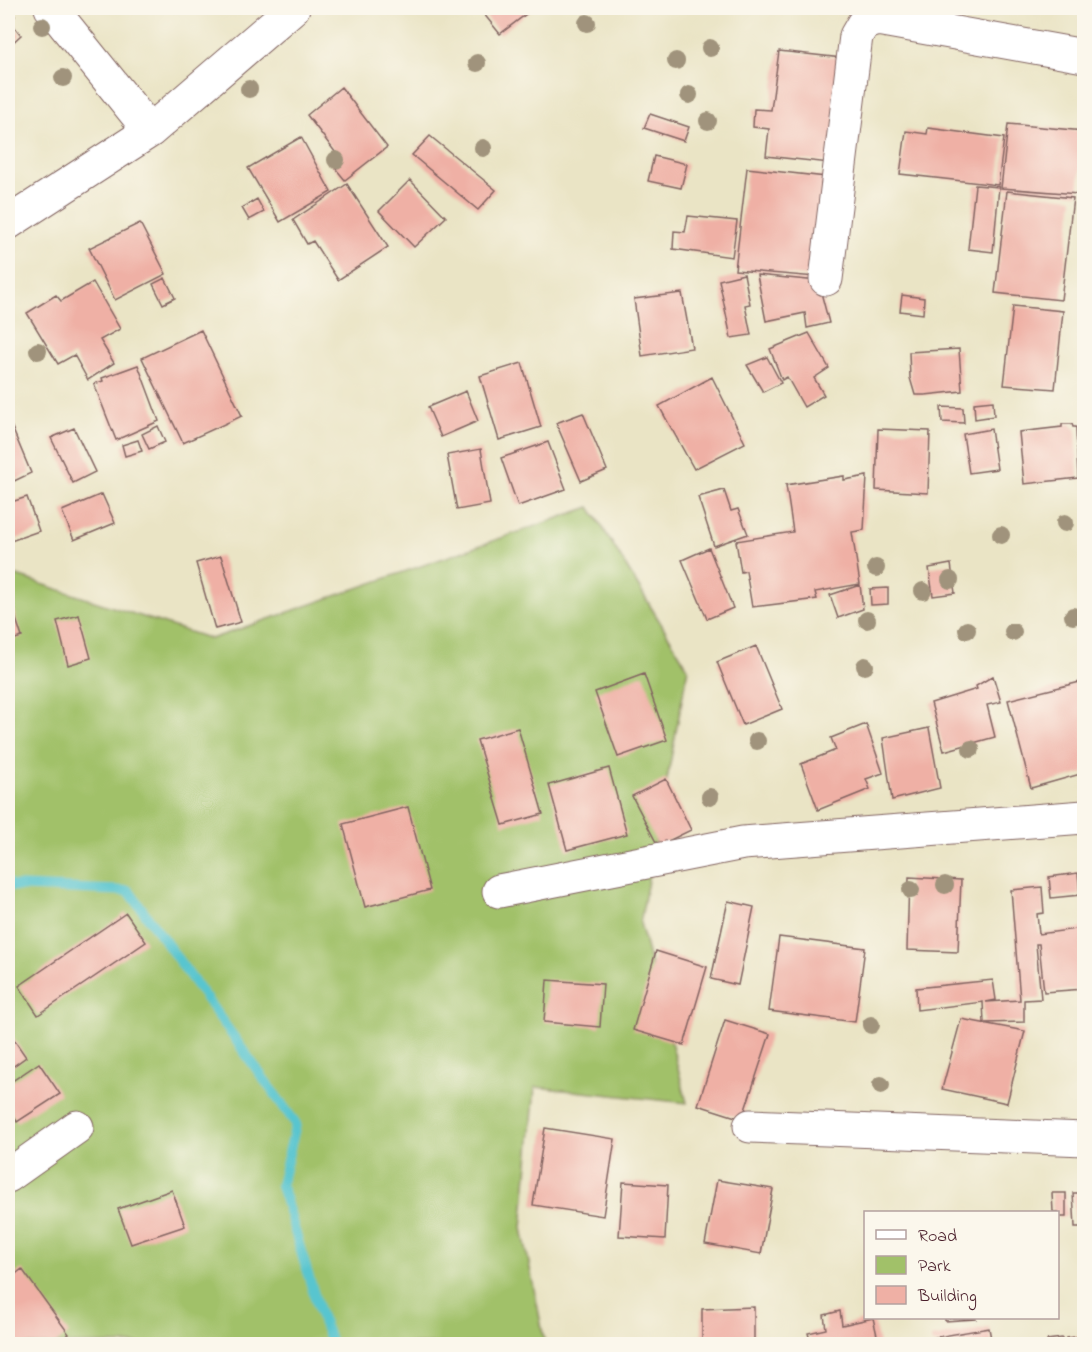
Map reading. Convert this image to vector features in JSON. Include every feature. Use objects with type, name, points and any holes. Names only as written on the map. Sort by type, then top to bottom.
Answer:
[{"type":"street","points":[[51,8],[150,131]]},
{"type":"street","points":[[8,223],[150,131],[293,8]]},
{"type":"street","points":[[826,279],[856,36],[863,24],[877,19],[1084,56]]},
{"type":"street","points":[[499,891],[742,843],[1084,817]]},
{"type":"street","points":[[750,1126],[1084,1138]]},
{"type":"street","points":[[8,1176],[77,1127]]},
{"type":"green space","points":[[590,507],[688,668],[640,923],[687,1103],[535,1087],[522,1228],[545,1344],[8,1344],[8,573],[211,639]]},
{"type":"building","points":[[8,8],[15,16],[9,20],[21,35],[8,47]]},
{"type":"building","points":[[479,8],[534,8],[500,34]]},
{"type":"building","points":[[779,51],[842,58],[830,163],[766,156],[769,129],[753,127],[754,109],[771,110]]},
{"type":"building","points":[[341,87],[387,147],[345,180],[331,163],[339,157],[307,115]]},
{"type":"building","points":[[650,114],[689,127],[684,141],[644,128]]},
{"type":"building","points":[[1008,124],[1084,131],[1078,194],[1001,188]]},
{"type":"building","points":[[928,128],[1004,138],[998,185],[900,174],[906,131],[927,134]]},
{"type":"building","points":[[430,136],[496,190],[478,210],[412,155]]},
{"type":"building","points":[[301,137],[331,192],[280,222],[248,168]]},
{"type":"building","points":[[654,156],[687,164],[681,188],[648,181]]},
{"type":"building","points":[[747,168],[826,177],[816,277],[735,270]]},
{"type":"building","points":[[410,180],[446,217],[414,247],[379,211]]},
{"type":"building","points":[[347,184],[388,247],[338,280],[313,241],[307,244],[293,220]]},
{"type":"building","points":[[975,185],[999,187],[993,252],[968,249]]},
{"type":"building","points":[[1007,191],[1073,198],[1061,300],[995,293]]},
{"type":"building","points":[[257,199],[264,212],[249,220],[242,208]]},
{"type":"building","points":[[688,216],[737,221],[732,257],[673,249],[674,231],[685,232]]},
{"type":"building","points":[[140,223],[166,274],[115,300],[89,248]]},
{"type":"building","points":[[744,274],[750,304],[745,305],[751,335],[731,338],[719,280]]},
{"type":"building","points":[[757,275],[818,281],[829,323],[807,328],[805,313],[766,321]]},
{"type":"building","points":[[165,278],[175,298],[163,304],[153,284]]},
{"type":"building","points":[[93,282],[120,329],[100,340],[114,363],[88,380],[74,355],[58,364],[27,313],[56,295],[61,301]]},
{"type":"building","points":[[682,293],[692,348],[642,356],[634,299]]},
{"type":"building","points":[[902,295],[924,298],[923,314],[900,311]]},
{"type":"building","points":[[1013,306],[1063,311],[1055,389],[1004,385]]},
{"type":"building","points":[[201,330],[242,416],[183,443],[142,358]]},
{"type":"building","points":[[809,333],[829,368],[814,378],[824,395],[804,407],[787,377],[782,380],[770,349]]},
{"type":"building","points":[[959,349],[962,391],[915,395],[910,378],[909,352]]},
{"type":"building","points":[[767,357],[781,383],[763,392],[747,365]]},
{"type":"building","points":[[522,363],[541,427],[499,440],[480,376]]},
{"type":"building","points":[[138,365],[159,421],[116,440],[94,384],[103,381],[102,378]]},
{"type":"building","points":[[712,377],[745,443],[694,469],[659,406]]},
{"type":"building","points":[[466,391],[478,421],[441,437],[428,407]]},
{"type":"building","points":[[993,401],[994,416],[975,419],[974,403]]},
{"type":"building","points":[[941,407],[963,408],[964,423],[942,422]]},
{"type":"building","points":[[583,413],[607,470],[581,481],[556,423]]},
{"type":"building","points":[[8,418],[31,473],[8,484]]},
{"type":"building","points":[[1062,424],[1072,424],[1076,427],[1078,478],[1024,484],[1019,432],[1062,427]]},
{"type":"building","points":[[158,426],[165,442],[149,449],[142,434]]},
{"type":"building","points":[[74,428],[95,472],[73,483],[51,438]]},
{"type":"building","points":[[878,429],[930,431],[928,493],[876,490]]},
{"type":"building","points":[[991,429],[997,469],[969,473],[963,434]]},
{"type":"building","points":[[138,440],[142,451],[125,456],[122,445]]},
{"type":"building","points":[[548,442],[566,489],[518,506],[501,458]]},
{"type":"building","points":[[481,449],[490,504],[457,510],[447,455]]},
{"type":"building","points":[[844,476],[844,480],[867,476],[864,530],[852,532],[860,584],[815,592],[817,599],[752,607],[746,571],[741,572],[736,541],[793,532],[786,485]]},
{"type":"building","points":[[724,490],[731,511],[738,509],[748,534],[714,546],[698,497]]},
{"type":"building","points":[[102,494],[115,523],[74,540],[62,511]]},
{"type":"building","points":[[27,497],[39,531],[8,542],[8,503]]},
{"type":"building","points":[[709,548],[733,608],[707,619],[682,560]]},
{"type":"building","points":[[221,556],[241,622],[215,629],[196,563]]},
{"type":"building","points":[[951,564],[955,593],[933,596],[929,568]]},
{"type":"building","points":[[860,585],[863,609],[838,618],[830,595]]},
{"type":"building","points":[[888,588],[888,604],[871,605],[870,589]]},
{"type":"building","points":[[8,595],[22,637],[8,641]]},
{"type":"building","points":[[79,615],[91,658],[68,665],[57,621]]},
{"type":"building","points":[[756,646],[782,709],[743,725],[717,662]]},
{"type":"building","points":[[644,674],[667,740],[618,757],[595,692]]},
{"type":"building","points":[[993,676],[1001,702],[987,705],[995,737],[944,751],[931,703],[977,689],[976,686]]},
{"type":"building","points":[[1084,681],[1084,773],[1031,788],[1008,700]]},
{"type":"building","points":[[866,724],[883,773],[866,779],[870,789],[818,810],[801,764],[836,750],[831,738]]},
{"type":"building","points":[[518,728],[543,814],[503,825],[477,740]]},
{"type":"building","points":[[929,728],[940,788],[892,800],[883,738]]},
{"type":"building","points":[[609,768],[627,834],[567,850],[549,785]]},
{"type":"building","points":[[666,779],[691,830],[658,846],[632,796]]},
{"type":"building","points":[[408,807],[430,890],[365,907],[343,824]]},
{"type":"building","points":[[1078,873],[1080,895],[1051,898],[1049,877]]},
{"type":"building","points":[[909,877],[961,880],[958,952],[907,950]]},
{"type":"building","points":[[1042,887],[1044,913],[1037,914],[1039,934],[1084,928],[1084,989],[1044,992],[1039,944],[1036,944],[1041,999],[1024,1000],[1024,1022],[984,1023],[983,1002],[917,1010],[916,988],[993,980],[996,1000],[986,1002],[1020,1000],[1011,890]]},
{"type":"building","points":[[728,901],[754,907],[738,985],[711,979]]},
{"type":"building","points":[[126,913],[146,942],[38,1015],[19,986]]},
{"type":"building","points":[[779,937],[865,948],[855,1022],[769,1011]]},
{"type":"building","points":[[656,951],[707,967],[684,1045],[633,1030]]},
{"type":"building","points":[[547,980],[603,984],[600,1027],[544,1022]]},
{"type":"building","points":[[961,1019],[1025,1031],[1007,1103],[942,1089]]},
{"type":"building","points":[[725,1020],[770,1034],[742,1119],[698,1105]]},
{"type":"building","points":[[8,1031],[26,1057],[8,1070]]},
{"type":"building","points":[[39,1063],[60,1094],[17,1122],[8,1107],[8,1084]]},
{"type":"building","points":[[545,1128],[615,1139],[603,1216],[533,1205]]},
{"type":"building","points":[[717,1180],[773,1189],[761,1254],[705,1244]]},
{"type":"building","points":[[623,1182],[668,1185],[665,1239],[619,1236]]},
{"type":"building","points":[[172,1190],[185,1226],[131,1244],[118,1209]]},
{"type":"building","points":[[1052,1193],[1066,1193],[1066,1217],[1059,1217],[1059,1211],[1053,1211]]},
{"type":"building","points":[[1073,1193],[1084,1193],[1084,1227],[1075,1227]]},
{"type":"building","points":[[22,1269],[69,1334],[56,1344],[8,1344],[8,1280]]},
{"type":"building","points":[[754,1307],[754,1344],[702,1344],[702,1309]]},
{"type":"building","points":[[840,1311],[842,1325],[873,1319],[879,1344],[811,1344],[808,1333],[826,1329],[824,1315]]},
{"type":"building","points":[[945,1319],[976,1319],[945,1321]]},
{"type":"building","points":[[989,1328],[992,1344],[932,1344],[931,1338]]},
{"type":"building","points":[[1084,1336],[1084,1344],[1067,1344],[1066,1338]]},
{"type":"building","points":[[1062,1338],[1063,1344],[1048,1344],[1047,1340]]},
{"type":"waterway","points":[[8,883],[11,886],[129,891],[296,1124],[281,1185],[320,1314],[332,1344]]}]
